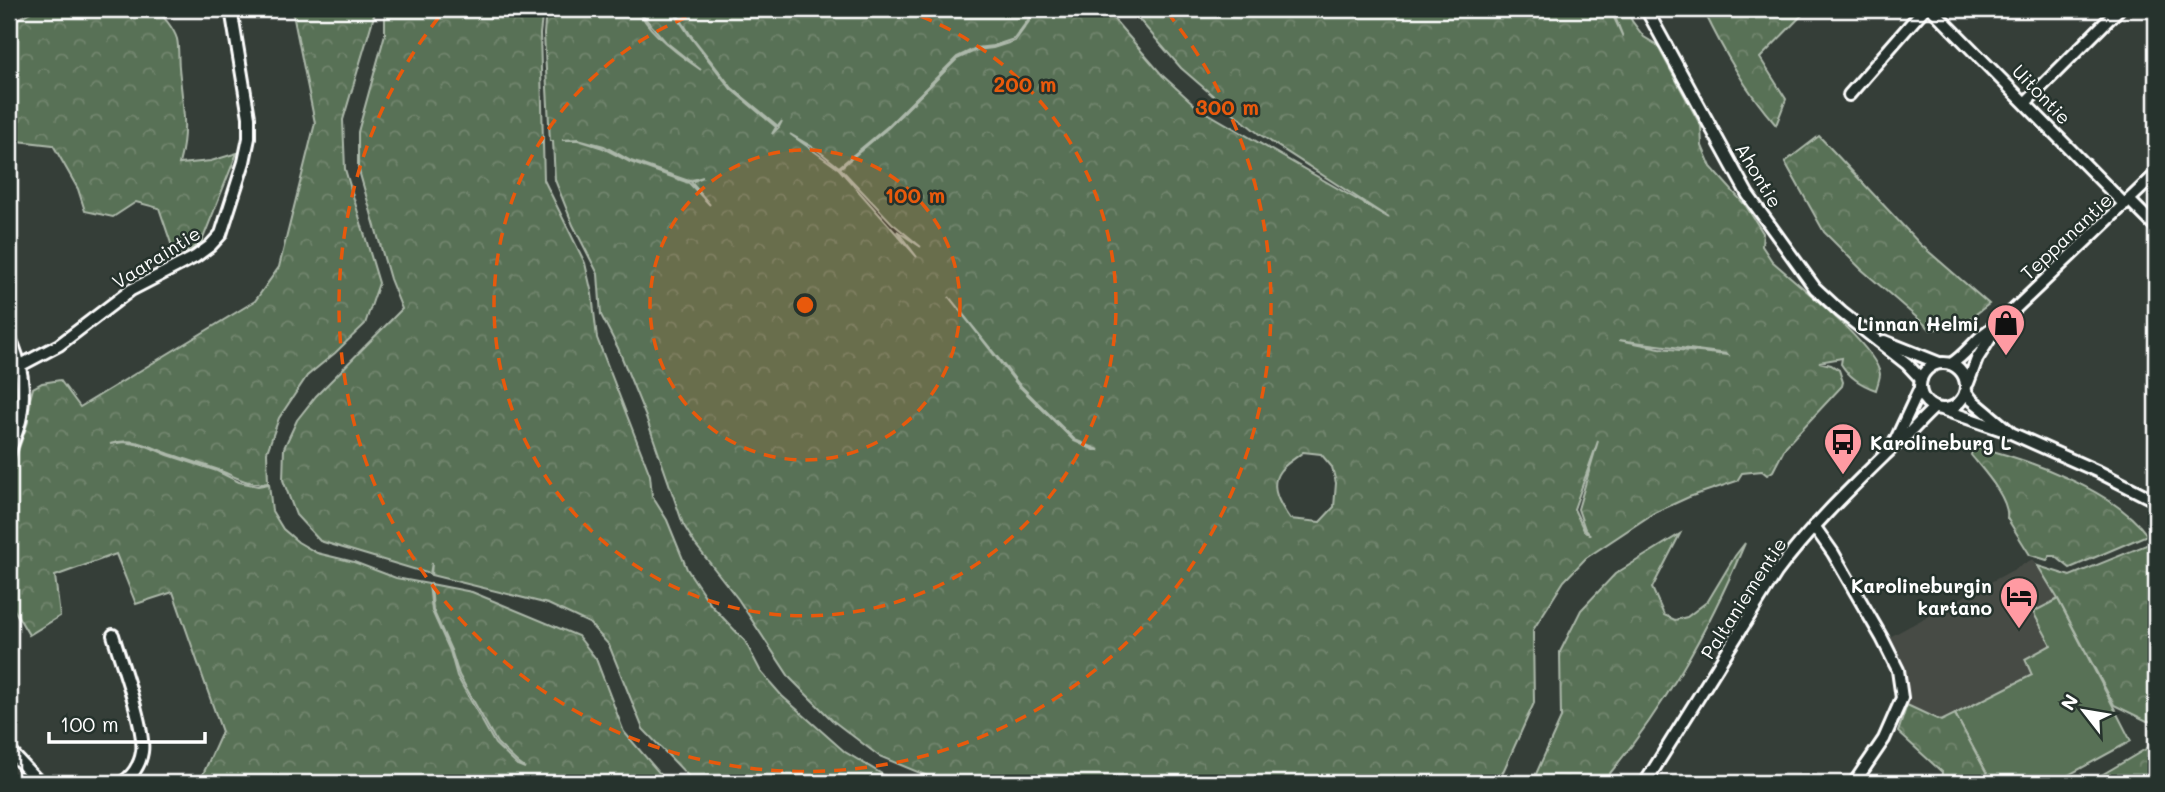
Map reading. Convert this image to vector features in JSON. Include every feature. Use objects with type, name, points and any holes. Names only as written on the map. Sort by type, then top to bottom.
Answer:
[{"type":"street","name":"Vaaraintie","points":[[20,365],[59,345],[131,290],[195,257],[211,246],[221,234],[249,138],[249,117],[231,9]]},
{"type":"street","name":"Ahontie","points":[[1646,9],[1748,195],[1815,288],[1907,364],[1921,384]]},
{"type":"street","points":[[1849,95],[1924,9]]},
{"type":"street","name":"Uitontie","points":[[1932,9],[2127,203],[2156,227]]},
{"type":"street","points":[[2026,102],[2119,9]]},
{"type":"street","name":"Teppanantie","points":[[1967,390],[1977,359],[1999,324],[2156,174]]},
{"type":"street","points":[[9,202],[9,210]]},
{"type":"street","name":"Teppanantie","points":[[1945,363],[1968,351],[1988,329],[1999,324]]},
{"type":"street","points":[[9,336],[20,365],[22,387],[21,417],[9,453]]},
{"type":"street","name":"Ahontie","points":[[1871,336],[1945,363]]},
{"type":"street","points":[[2011,433],[1972,400],[1960,369],[1945,363],[1926,370],[1921,384],[1924,400],[1939,409],[2011,433],[2156,501]]},
{"type":"street","name":"Paltaniementie","points":[[1892,449],[1921,384]]},
{"type":"street","points":[[1939,409],[1956,406],[1967,390]]},
{"type":"street","name":"Paltaniementie","points":[[1645,783],[1776,573],[1814,526],[1904,439],[1919,421],[1939,409]]},
{"type":"street","points":[[1814,526],[1839,564],[1898,670],[1902,698],[1884,738],[1854,783]]},
{"type":"street","points":[[113,635],[139,723],[143,750],[138,767],[121,783]]},
{"type":"street","points":[[9,750],[36,779],[45,783]]},
{"type":"shaded area","points":[[2033,559],[2058,599],[2033,612],[2051,645],[2032,675],[1941,721],[1907,705],[1906,678],[1886,639]]},
{"type":"green space","points":[[36,9],[155,9],[171,27],[178,42],[184,115],[184,139],[179,164],[211,161],[237,153],[202,241],[190,250],[175,255],[159,208],[136,202],[113,217],[85,211],[78,189],[53,145],[9,140],[9,24]]},
{"type":"green space","points":[[292,9],[376,9],[343,120],[345,169],[379,283],[365,324],[307,376],[279,418],[267,452],[268,483],[247,482],[216,469],[142,444],[127,441],[110,444],[124,442],[147,446],[217,471],[239,482],[258,486],[269,484],[272,511],[283,529],[298,542],[317,553],[354,562],[396,578],[429,584],[432,611],[450,651],[457,676],[495,744],[517,765],[525,768],[497,743],[459,675],[451,650],[433,610],[431,584],[472,592],[578,636],[596,659],[624,732],[668,783],[199,783],[222,732],[173,592],[136,604],[116,554],[55,576],[60,616],[29,635],[9,601],[9,478],[28,422],[27,411],[33,388],[42,383],[60,380],[80,407],[255,301],[279,267],[315,123]]},
{"type":"green space","points":[[385,9],[543,9],[540,34],[543,141],[538,144],[543,143],[544,180],[585,263],[597,338],[650,475],[652,496],[667,520],[687,569],[711,605],[745,641],[761,672],[782,696],[845,752],[887,777],[903,783],[695,783],[643,729],[609,645],[589,623],[548,604],[431,575],[432,563],[430,574],[320,541],[296,515],[283,480],[284,448],[297,420],[316,396],[402,309],[390,279],[358,167],[358,132],[385,34]]},
{"type":"green space","points":[[546,9],[639,9],[642,15],[640,9],[672,9],[731,89],[776,127],[772,134],[782,121],[778,126],[732,88],[674,9],[1036,9],[1014,39],[976,48],[957,57],[888,126],[839,167],[790,134],[839,169],[917,257],[897,231],[921,247],[892,223],[840,168],[889,127],[957,59],[977,50],[1015,41],[1038,9],[1105,9],[1163,76],[1197,107],[1389,218],[1259,134],[1181,68],[1130,9],[1610,9],[1623,37],[1612,9],[1627,9],[1644,37],[1657,45],[1701,126],[1702,146],[1711,167],[1746,206],[1763,233],[1762,246],[1772,261],[1865,347],[1875,362],[1880,374],[1879,380],[1876,390],[1852,377],[1841,364],[1842,358],[1819,362],[1839,370],[1842,386],[1786,446],[1773,471],[1767,475],[1762,471],[1742,473],[1737,481],[1689,497],[1654,513],[1586,558],[1564,581],[1533,630],[1534,703],[1498,783],[944,783],[879,756],[832,720],[790,678],[738,599],[695,544],[683,524],[646,417],[618,348],[601,315],[598,274],[573,225],[555,180],[553,141],[550,141],[544,34]],"holes":[[[642,15],[666,42],[701,70],[656,35]],[[578,139],[604,146],[631,161],[689,181],[703,177],[691,182],[710,205],[689,183],[630,162],[603,148],[578,140],[562,140]],[[949,297],[1018,383],[1075,440],[1099,450],[1074,441],[1017,384]],[[1619,340],[1727,354],[1728,355],[1660,348]],[[1598,441],[1578,509],[1590,535],[1584,530],[1574,509]],[[1303,452],[1321,454],[1332,467],[1336,483],[1334,507],[1320,522],[1290,519],[1277,496],[1275,483],[1282,468]]]},
{"type":"green space","points":[[1703,9],[1808,9],[1760,58],[1786,99],[1776,125],[1735,69]]},
{"type":"green space","points":[[1819,136],[1920,244],[1989,304],[1963,324],[1931,330],[1861,269],[1824,232],[1785,162]]},
{"type":"green space","points":[[1973,446],[2018,459],[2092,490],[2114,504],[2147,535],[2070,568],[2055,556],[2050,556],[2047,560],[2030,555],[2007,518],[2007,510],[2000,494],[1971,455]]},
{"type":"green space","points":[[1680,534],[1652,588],[1664,615],[1675,620],[1687,617],[1708,601],[1745,543],[1715,608],[1682,669],[1645,727],[1602,783],[1532,783],[1561,718],[1560,652],[1581,610],[1615,574]]},
{"type":"green space","points":[[2151,543],[2156,546],[2156,721],[2147,721],[2114,705],[2038,566],[2070,576]]},
{"type":"green space","points":[[2058,599],[2131,741],[2054,783],[1992,783],[1955,714],[2032,675],[2025,659],[2051,645],[2033,612]]},
{"type":"green space","points":[[1907,705],[1941,721],[1955,714],[1992,783],[1941,783],[1942,772],[1898,732]]},
{"type":"green space","points":[[2156,743],[2156,778],[2150,783],[2088,783]]},
{"type":"place","name":"Linnan Helmi","points":[[2006,357]]},
{"type":"place","name":"Karolineburg L","points":[[1843,476]]},
{"type":"place","name":"Karolineburgin kartano","points":[[2019,630]]}]
